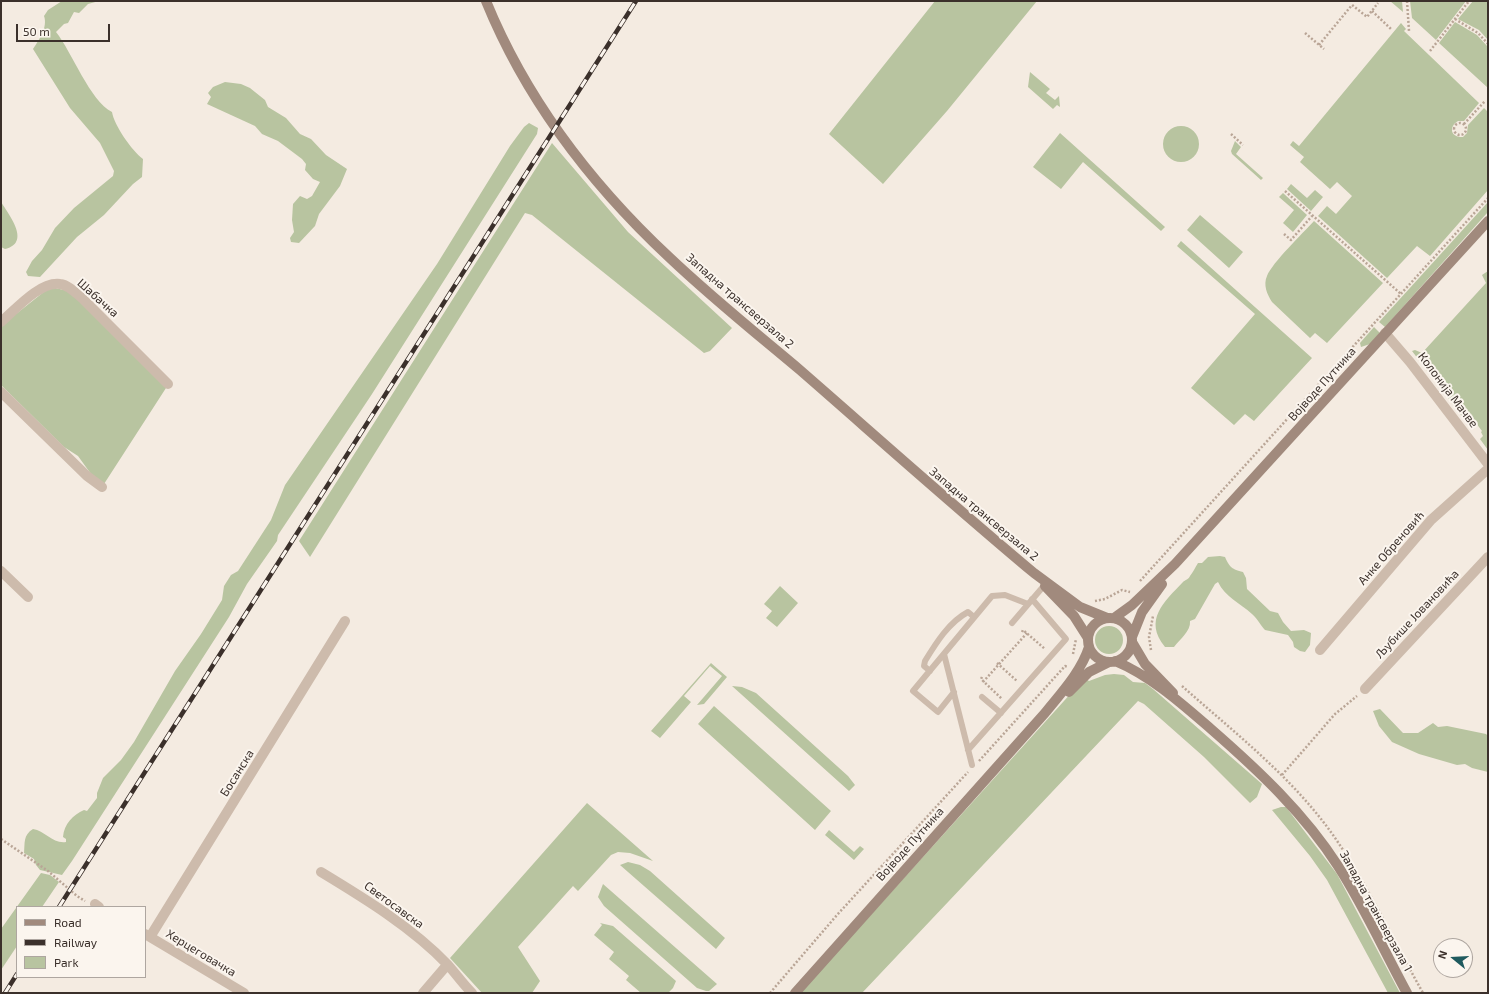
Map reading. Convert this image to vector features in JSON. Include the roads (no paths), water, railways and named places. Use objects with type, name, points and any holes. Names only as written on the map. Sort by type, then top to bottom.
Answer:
[{"type":"main road","name":"Западна трансверзала 2","points":[[486,1],[505,42],[537,98],[564,139],[599,185],[621,210],[669,258],[1034,573],[1080,607],[1111,618]]},
{"type":"main road","name":"Војводе Путника","points":[[1111,618],[1132,605],[1175,564],[1488,221]]},
{"type":"main road","name":"Војводе Путника","points":[[1132,639],[1142,612],[1175,564]]},
{"type":"main road","name":"Западна трансверзала 2","points":[[1034,573],[1074,616],[1084,640]]},
{"type":"main road","points":[[1111,618],[1128,626],[1132,639],[1124,656],[1112,662],[1097,658],[1084,640],[1094,624],[1111,618]]},
{"type":"main road","name":"Западна трансверзала 1","points":[[1132,639],[1145,664],[1186,707],[1258,771],[1288,802],[1315,835],[1338,865],[1407,993]]},
{"type":"main road","name":"Војводе Путника","points":[[795,993],[1045,713],[1076,673],[1086,656],[1084,640]]},
{"type":"main road","name":"Војводе Путника","points":[[1045,713],[1084,676],[1112,662]]},
{"type":"main road","name":"Западна трансверзала 1","points":[[1112,662],[1138,672],[1186,707]]},
{"type":"street","name":"Шабачка","points":[[1,322],[25,300],[42,288],[51,284],[61,284],[71,289],[83,299],[168,384]]},
{"type":"street","name":"Колонија Мачве","points":[[1386,333],[1488,464]]},
{"type":"street","points":[[1,392],[87,476],[102,487]]},
{"type":"street","name":"Анке Обреновић","points":[[1320,650],[1432,520],[1488,470]]},
{"type":"street","name":"Љубише Јовановића","points":[[1365,688],[1488,557]]},
{"type":"street","points":[[1,571],[28,598]]},
{"type":"street","name":"Босанска","points":[[148,936],[345,621]]},
{"type":"street","name":"Светосавска","points":[[321,872],[363,898],[408,931],[448,965],[472,993]]},
{"type":"street","name":"Херцеговачка","points":[[148,936],[244,993]]},
{"type":"street","points":[[423,993],[448,965]]},
{"type":"lane","points":[[1012,623],[1042,588]]},
{"type":"lane","points":[[954,692],[938,712],[913,691],[992,596],[1005,595],[1030,602],[1066,639],[968,750]]},
{"type":"lane","points":[[930,671],[924,666],[925,661],[944,634],[968,612],[974,617]]},
{"type":"lane","points":[[944,654],[972,765]]},
{"type":"lane","points":[[982,697],[1000,713]]},
{"type":"railway","points":[[60,906],[636,1]]},
{"type":"railway","points":[[5,993],[16,976]]}]
